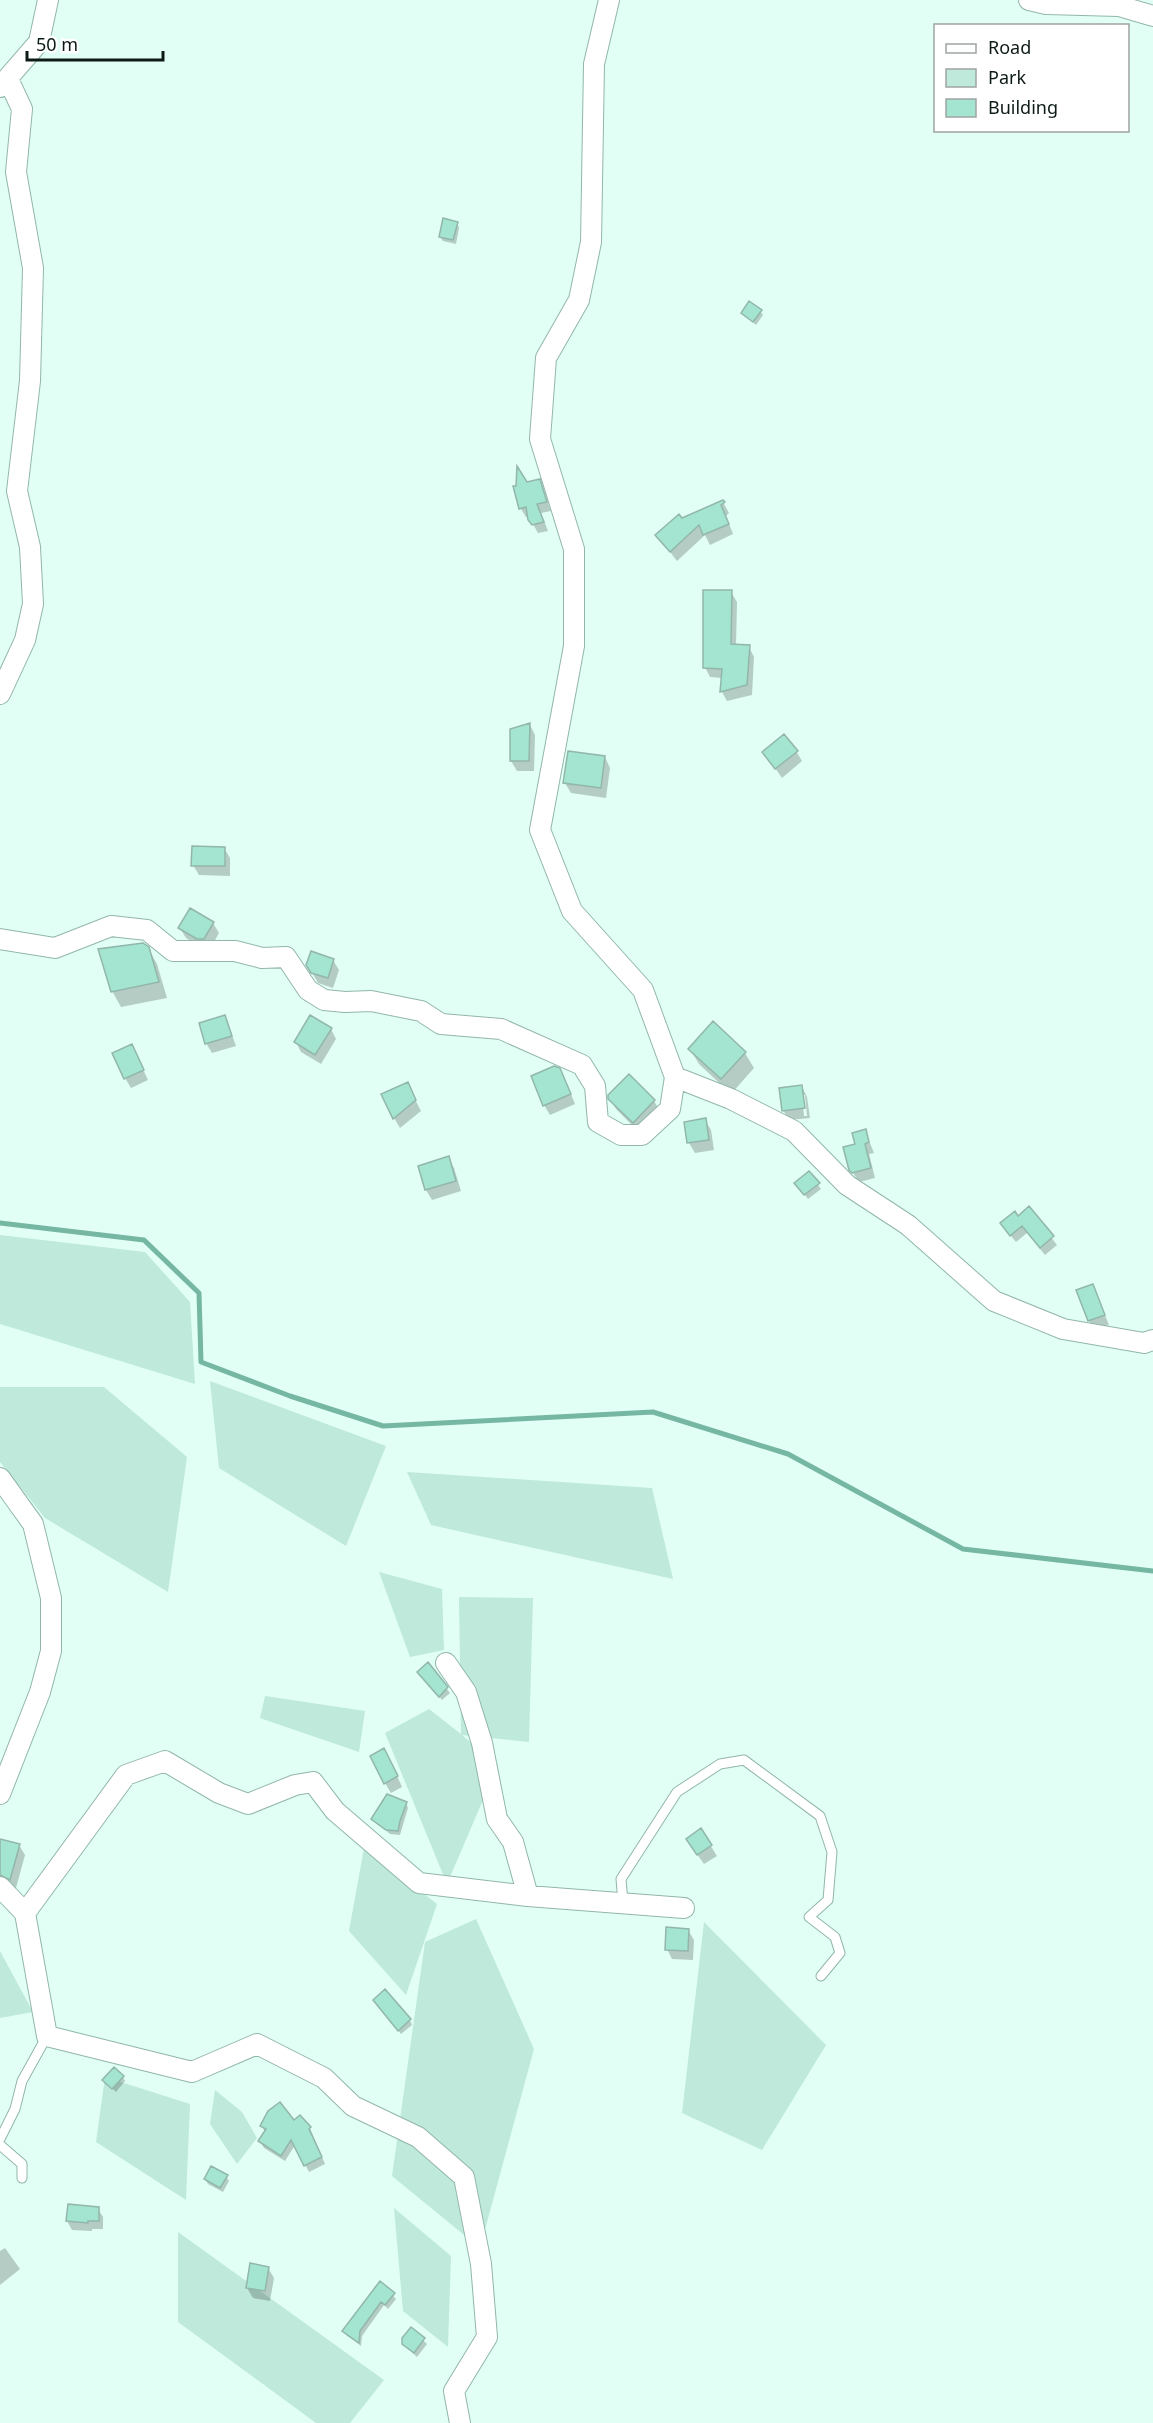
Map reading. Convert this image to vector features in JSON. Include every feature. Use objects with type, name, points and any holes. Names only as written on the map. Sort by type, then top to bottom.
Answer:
[{"type":"street","points":[[0,694],[25,640],[33,604],[30,547],[17,491],[30,381],[33,268],[16,172],[22,108],[4,83],[39,42],[48,0]]},
{"type":"street","points":[[0,939],[55,948],[111,926],[147,930],[173,951],[235,951],[262,958],[286,957],[308,990],[324,1000],[370,1001],[421,1011],[441,1024],[501,1029],[582,1065],[595,1086],[598,1122],[621,1135],[642,1134],[670,1109],[675,1077],[643,990],[572,911],[540,830],[574,646],[574,549],[540,439],[546,358],[579,300],[591,242],[594,64],[609,0]]},
{"type":"street","points":[[1029,0],[1046,4],[1119,6],[1153,16]]},
{"type":"street","points":[[675,1077],[731,1099],[794,1131],[847,1185],[908,1225],[994,1301],[1063,1329],[1144,1343],[1153,1340]]},
{"type":"street","points":[[0,1478],[33,1524],[51,1598],[51,1651],[40,1692],[0,1794]]},
{"type":"street","points":[[446,1663],[466,1692],[482,1743],[497,1819],[513,1842],[528,1896]]},
{"type":"street","points":[[25,1913],[126,1775],[165,1761],[219,1793],[248,1804],[295,1785],[313,1782],[335,1811],[419,1883],[528,1896],[684,1908]]},
{"type":"street","points":[[0,1887],[25,1913],[47,2036],[192,2072],[257,2044],[324,2078],[353,2106],[418,2137],[465,2177],[482,2264],[487,2337],[454,2391],[460,2423]]},
{"type":"lane","points":[[623,1903],[621,1879],[677,1792],[720,1764],[744,1760],[820,1816],[832,1852],[828,1900],[809,1917],[835,1936],[840,1953],[821,1976]]},
{"type":"lane","points":[[0,2139],[15,2109],[22,2081],[47,2036]]},
{"type":"lane","points":[[0,2145],[22,2164],[22,2178]]},
{"type":"green space","points":[[0,1235],[145,1252],[190,1302],[195,1384],[0,1324]]},
{"type":"green space","points":[[210,1381],[386,1446],[346,1546],[219,1468]]},
{"type":"green space","points":[[0,1387],[104,1387],[187,1457],[168,1592],[45,1518],[0,1462]]},
{"type":"green space","points":[[407,1472],[652,1488],[673,1579],[431,1525]]},
{"type":"green space","points":[[379,1572],[442,1589],[444,1650],[410,1657]]},
{"type":"green space","points":[[459,1597],[533,1598],[529,1742],[462,1735],[498,1765],[447,1884],[385,1733],[429,1709],[461,1734]]},
{"type":"green space","points":[[265,1696],[365,1711],[359,1752],[260,1718]]},
{"type":"green space","points":[[364,1848],[437,1904],[406,1995],[349,1931]]},
{"type":"green space","points":[[476,1919],[534,2049],[480,2248],[392,2176],[425,1942]]},
{"type":"green space","points":[[704,1922],[826,2045],[762,2150],[682,2113]]},
{"type":"green space","points":[[0,1951],[33,2012],[0,2018]]},
{"type":"green space","points":[[105,2077],[190,2104],[186,2200],[96,2142]]},
{"type":"green space","points":[[215,2090],[242,2112],[257,2138],[237,2164],[210,2124]]},
{"type":"green space","points":[[394,2208],[451,2256],[448,2347],[403,2311]]},
{"type":"green space","points":[[178,2232],[384,2380],[350,2423],[316,2423],[178,2322]]},
{"type":"building","points":[[443,218],[458,222],[453,240],[439,237]]},
{"type":"building","points":[[749,301],[762,310],[753,322],[741,313]]},
{"type":"building","points":[[517,466],[527,482],[540,479],[547,502],[537,504],[544,522],[532,525],[528,520],[526,507],[519,509],[513,486],[516,486]]},
{"type":"building","points":[[723,500],[725,502],[721,505],[729,524],[703,535],[699,525],[670,552],[655,535],[679,514],[682,518]]},
{"type":"building","points":[[703,590],[732,590],[731,644],[750,645],[747,685],[720,692],[722,669],[703,668]]},
{"type":"building","points":[[530,723],[529,761],[510,761],[510,729]]},
{"type":"building","points":[[784,734],[798,751],[775,769],[762,752]]},
{"type":"building","points":[[568,751],[605,756],[601,788],[563,783]]},
{"type":"building","points":[[192,846],[225,847],[225,866],[191,866]]},
{"type":"building","points":[[190,908],[214,922],[204,939],[197,939],[178,928]]},
{"type":"building","points":[[143,943],[149,947],[159,982],[111,992],[98,949]]},
{"type":"building","points":[[311,951],[334,959],[328,978],[311,973],[306,965]]},
{"type":"building","points":[[225,1015],[232,1036],[205,1044],[199,1023]]},
{"type":"building","points":[[310,1015],[332,1028],[315,1055],[294,1042]]},
{"type":"building","points":[[713,1021],[746,1052],[721,1079],[688,1049]]},
{"type":"building","points":[[132,1044],[144,1070],[124,1079],[112,1053]]},
{"type":"building","points":[[554,1066],[560,1068],[571,1094],[543,1106],[531,1076]]},
{"type":"building","points":[[629,1074],[655,1100],[633,1123],[608,1099],[608,1095]]},
{"type":"building","points":[[408,1082],[416,1100],[393,1119],[381,1094]]},
{"type":"building","points":[[802,1085],[805,1108],[782,1111],[779,1088]]},
{"type":"building","points":[[706,1118],[709,1140],[687,1143],[684,1122]]},
{"type":"building","points":[[866,1129],[869,1142],[865,1144],[871,1168],[852,1173],[849,1170],[843,1147],[855,1144],[852,1133]]},
{"type":"building","points":[[449,1156],[456,1181],[425,1190],[418,1166]]},
{"type":"building","points":[[809,1171],[820,1183],[804,1195],[794,1183]]},
{"type":"building","points":[[1029,1206],[1054,1236],[1040,1248],[1022,1226],[1010,1236],[1000,1223],[1015,1211],[1018,1216]]},
{"type":"building","points":[[1093,1284],[1105,1315],[1088,1321],[1076,1290]]},
{"type":"building","points":[[428,1662],[448,1687],[439,1697],[417,1672]]},
{"type":"building","points":[[384,1748],[398,1776],[384,1784],[370,1756]]},
{"type":"building","points":[[387,1794],[407,1802],[398,1831],[386,1830],[371,1819]]},
{"type":"building","points":[[701,1828],[712,1845],[697,1855],[686,1839]]},
{"type":"building","points":[[0,1839],[20,1844],[10,1880],[0,1875]]},
{"type":"building","points":[[666,1927],[689,1929],[688,1951],[665,1950]]},
{"type":"building","points":[[385,1989],[411,2019],[398,2031],[373,2000]]},
{"type":"building","points":[[114,2067],[124,2076],[112,2089],[102,2080]]},
{"type":"building","points":[[280,2102],[294,2120],[300,2115],[311,2127],[309,2129],[322,2157],[304,2166],[291,2140],[281,2156],[258,2141],[266,2129],[260,2126],[268,2111]]},
{"type":"building","points":[[211,2166],[228,2175],[220,2188],[204,2179]]},
{"type":"building","points":[[68,2204],[99,2207],[99,2221],[88,2221],[88,2223],[66,2221]]},
{"type":"building","points":[[250,2263],[269,2267],[265,2291],[246,2288]]},
{"type":"building","points":[[380,2281],[395,2293],[385,2305],[381,2302],[360,2331],[359,2343],[342,2331]]},
{"type":"building","points":[[411,2327],[425,2338],[414,2353],[402,2344],[402,2338]]},
{"type":"waterway","points":[[0,1223],[144,1240],[199,1293],[201,1362],[290,1396],[383,1426],[653,1412],[788,1454],[963,1549],[1153,1571]]}]
